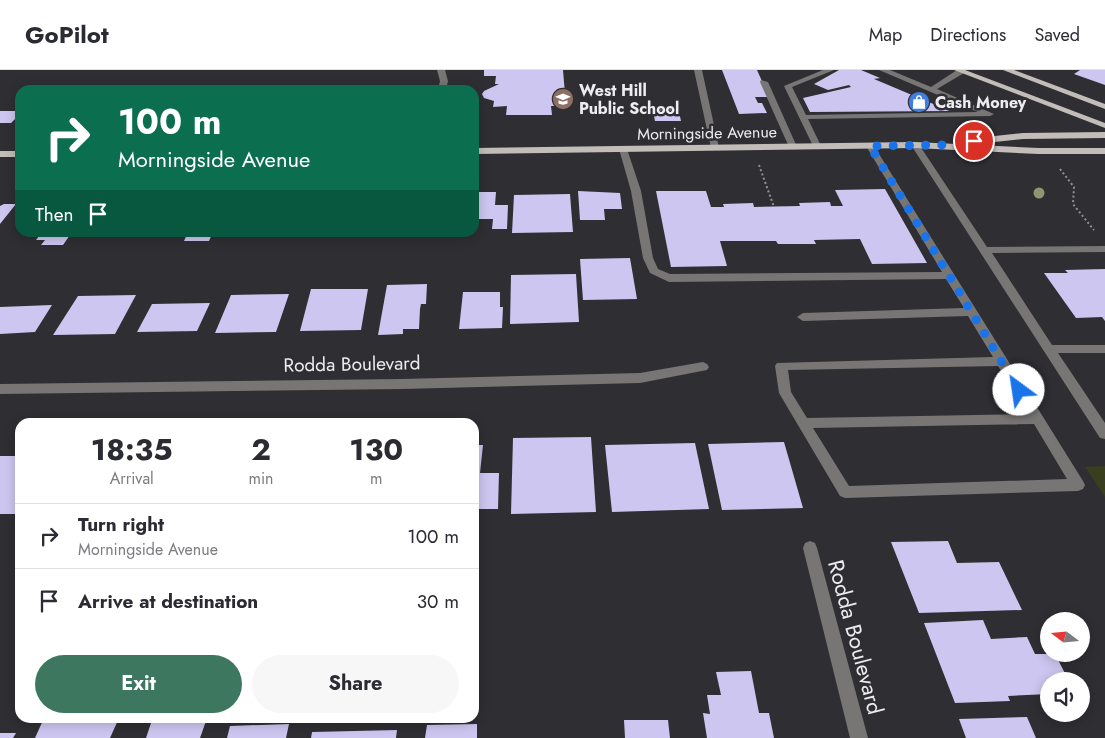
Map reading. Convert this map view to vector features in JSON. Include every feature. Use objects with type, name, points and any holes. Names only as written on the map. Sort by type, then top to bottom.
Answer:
[{"type":"main road","points":[[1007,70],[1105,107]]},
{"type":"main road","points":[[959,71],[1105,126]]},
{"type":"main road","name":"Morningside Avenue","points":[[941,145],[1023,136],[1105,135]]},
{"type":"main road","name":"Morningside Avenue","points":[[479,151],[941,145],[1046,151],[1105,151]]},
{"type":"main road","points":[[0,154],[15,154]]},
{"type":"street","points":[[442,70],[443,85]]},
{"type":"street","points":[[698,70],[716,148]]},
{"type":"street","points":[[817,146],[788,86],[830,70]]},
{"type":"street","points":[[803,117],[990,114],[883,70]]},
{"type":"street","points":[[931,90],[959,71]]},
{"type":"street","points":[[764,82],[793,147]]},
{"type":"street","points":[[914,145],[986,250],[1105,434]]},
{"type":"street","points":[[870,146],[1002,360],[1078,486],[846,492],[785,393],[781,366],[1002,360]]},
{"type":"street","points":[[623,149],[636,191],[648,258],[654,271],[669,278],[949,275]]},
{"type":"street","points":[[986,250],[1105,249]]},
{"type":"street","points":[[803,317],[972,312]]},
{"type":"street","points":[[1050,350],[1105,349]]},
{"type":"street","name":"Rodda Boulevard","points":[[0,388],[402,384],[640,378],[703,367]]},
{"type":"street","points":[[803,423],[1037,419]]},
{"type":"street","name":"Rodda Boulevard","points":[[810,548],[860,738]]},
{"type":"path","points":[[752,147],[774,207]]},
{"type":"path","points":[[1046,151],[1074,187],[1073,204],[1094,231]]},
{"type":"green space","points":[[1105,466],[1105,497],[1085,467]]},
{"type":"building","points":[[484,70],[563,70],[566,106],[551,106],[552,115],[506,115],[507,106],[493,107],[494,101],[484,98],[482,94],[484,91],[499,84],[495,84],[496,76],[484,76]]},
{"type":"building","points":[[722,70],[757,70],[769,97],[755,97],[758,103],[762,103],[767,113],[739,114]]},
{"type":"building","points":[[839,70],[861,70],[880,78],[874,79],[950,111],[810,112],[803,98],[851,87],[849,85],[828,90],[814,84]]},
{"type":"building","points":[[1080,70],[1105,70],[1105,85],[1074,74]]},
{"type":"building","points":[[652,107],[678,107],[681,121],[655,121]]},
{"type":"building","points":[[0,111],[15,111],[15,119],[11,123],[0,123]]},
{"type":"building","points":[[885,189],[927,263],[872,264],[860,239],[814,240],[816,244],[778,244],[776,241],[720,241],[727,266],[671,267],[656,191],[706,191],[711,207],[724,207],[723,204],[753,203],[754,207],[800,206],[799,203],[830,202],[831,206],[843,206],[835,190]]},
{"type":"building","points":[[578,191],[620,193],[622,209],[604,209],[605,220],[580,220]]},
{"type":"building","points":[[479,192],[496,192],[495,205],[508,205],[507,229],[492,229],[493,219],[479,219]]},
{"type":"building","points":[[570,194],[573,232],[512,233],[514,195]]},
{"type":"building","points":[[15,204],[0,224],[0,206]]},
{"type":"building","points":[[38,237],[69,237],[63,245],[41,245],[45,240],[36,240]]},
{"type":"building","points":[[186,237],[211,237],[209,241],[184,241]]},
{"type":"building","points":[[630,258],[637,299],[583,300],[580,259]]},
{"type":"building","points":[[1105,269],[1105,321],[1102,317],[1076,318],[1044,273],[1068,273],[1065,270]]},
{"type":"building","points":[[576,274],[579,322],[510,324],[511,275]]},
{"type":"building","points":[[427,284],[426,304],[421,304],[420,309],[419,329],[403,329],[403,334],[378,335],[387,285]]},
{"type":"building","points":[[311,289],[368,289],[361,330],[300,331]]},
{"type":"building","points":[[463,292],[500,292],[500,307],[503,307],[502,328],[459,329]]},
{"type":"building","points":[[289,294],[276,332],[215,333],[231,295]]},
{"type":"building","points":[[136,295],[115,334],[53,335],[78,296]]},
{"type":"building","points":[[210,303],[197,331],[137,332],[152,304]]},
{"type":"building","points":[[52,305],[35,332],[0,334],[0,307]]},
{"type":"building","points":[[591,437],[596,512],[511,514],[513,438]]},
{"type":"building","points":[[784,442],[803,508],[722,510],[708,444]]},
{"type":"building","points":[[695,443],[709,509],[612,512],[605,445]]},
{"type":"building","points":[[479,445],[483,445],[480,473],[499,473],[498,509],[479,509]]},
{"type":"building","points":[[0,456],[15,456],[15,514],[0,514]]},
{"type":"building","points":[[948,541],[957,563],[999,562],[1022,610],[919,613],[891,542]]},
{"type":"building","points":[[983,620],[991,639],[1027,637],[1035,654],[1040,654],[1040,662],[1059,662],[1064,672],[1040,672],[1040,694],[1008,696],[1010,701],[955,703],[924,623]]},
{"type":"building","points":[[751,671],[759,713],[769,713],[774,738],[707,738],[703,713],[710,714],[707,695],[721,695],[716,672]]},
{"type":"building","points":[[1027,717],[1036,738],[966,738],[959,719]]},
{"type":"building","points":[[624,720],[668,720],[670,738],[625,738]]},
{"type":"building","points":[[42,723],[117,723],[110,738],[35,738]]},
{"type":"building","points":[[151,723],[205,723],[200,738],[146,738]]},
{"type":"building","points":[[289,724],[286,738],[227,738],[230,726]]},
{"type":"building","points":[[477,724],[477,738],[425,738],[427,725]]},
{"type":"building","points":[[397,730],[396,738],[311,738],[312,732]]},
{"type":"building","points":[[0,733],[16,733],[13,738],[0,738]]},
{"type":"place","name":"West Hill Public School","points":[[563,99]]},
{"type":"place","name":"Cash Money","points":[[919,102]]},
{"type":"route","points":[[974,141],[941,145],[870,146],[1019,390]]}]
